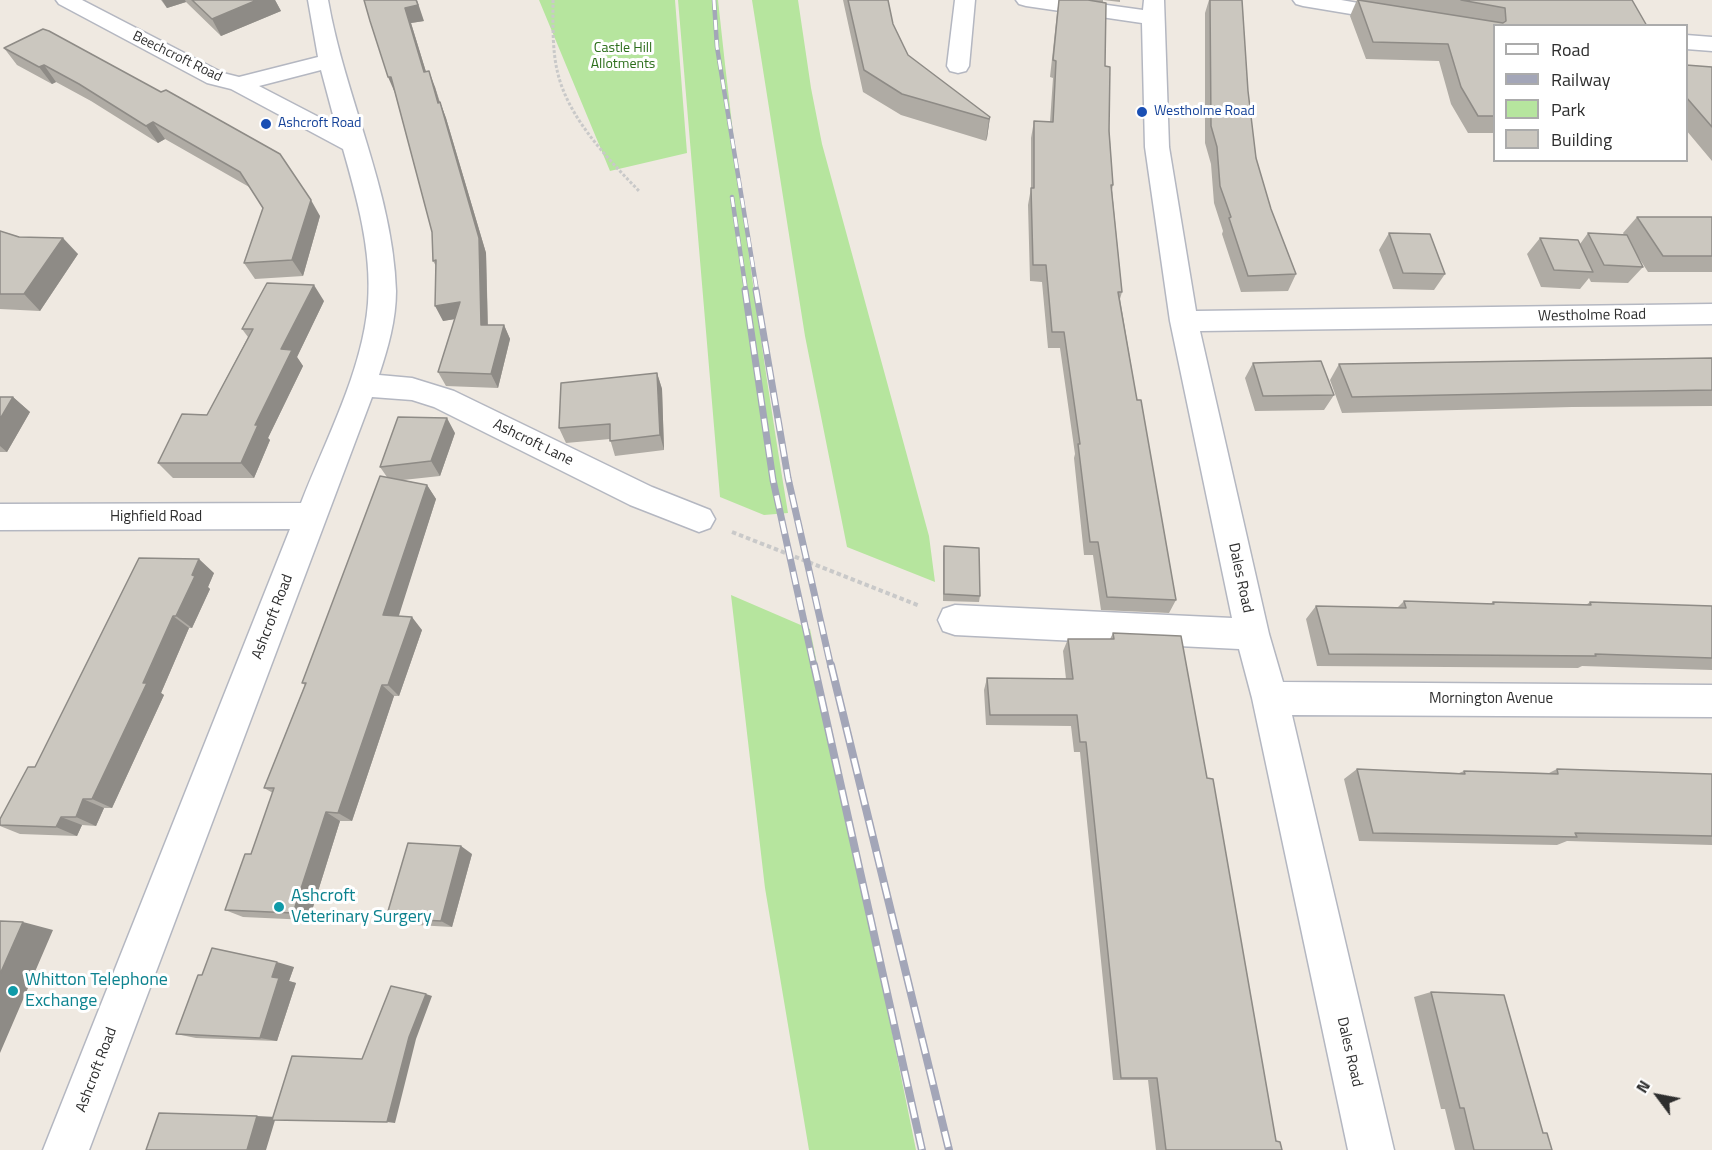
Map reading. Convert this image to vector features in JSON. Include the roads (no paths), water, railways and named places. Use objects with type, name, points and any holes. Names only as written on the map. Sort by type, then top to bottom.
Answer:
[{"type":"street","name":"Beechcroft Road","points":[[66,0],[215,78],[239,84],[330,61]]},
{"type":"street","name":"Ashcroft Road","points":[[66,1150],[362,385],[376,337],[382,291],[379,253],[356,146],[330,61],[318,0]]},
{"type":"street","points":[[958,66],[965,0]]},
{"type":"street","points":[[1026,0],[1154,9]]},
{"type":"street","points":[[1303,0],[1416,19]]},
{"type":"street","name":"Dales Road","points":[[1154,9],[1157,147],[1184,321],[1252,634],[1270,698],[1371,1150]]},
{"type":"street","points":[[1688,42],[1712,44]]},
{"type":"street","points":[[239,84],[356,146]]},
{"type":"street","name":"Westholme Road","points":[[1184,321],[1712,314]]},
{"type":"street","name":"Ashcroft Lane","points":[[362,385],[412,389],[444,399],[641,496],[699,519]]},
{"type":"street","name":"Highfield Road","points":[[0,517],[312,516]]},
{"type":"street","points":[[955,620],[1252,634]]},
{"type":"street","name":"Mornington Avenue","points":[[1270,698],[1712,701]]},
{"type":"railway","points":[[714,0],[717,47],[757,291]]},
{"type":"railway","points":[[732,197],[746,291]]},
{"type":"railway","points":[[745,290],[773,480],[814,667]]},
{"type":"railway","points":[[756,290],[788,478],[831,667]]},
{"type":"railway","points":[[814,665],[922,1150]]},
{"type":"railway","points":[[831,665],[949,1150]]},
{"type":"place","name":"Westholme Road","points":[[1142,112]]},
{"type":"place","name":"Ashcroft Road","points":[[266,124]]},
{"type":"place","name":"Ashcroft Veterinary Surgery","points":[[279,907]]},
{"type":"place","name":"Whitton Telephone Exchange","points":[[13,991]]},
{"type":"park label","name":"Castle Hill Allotments","points":[[623,58]]}]
